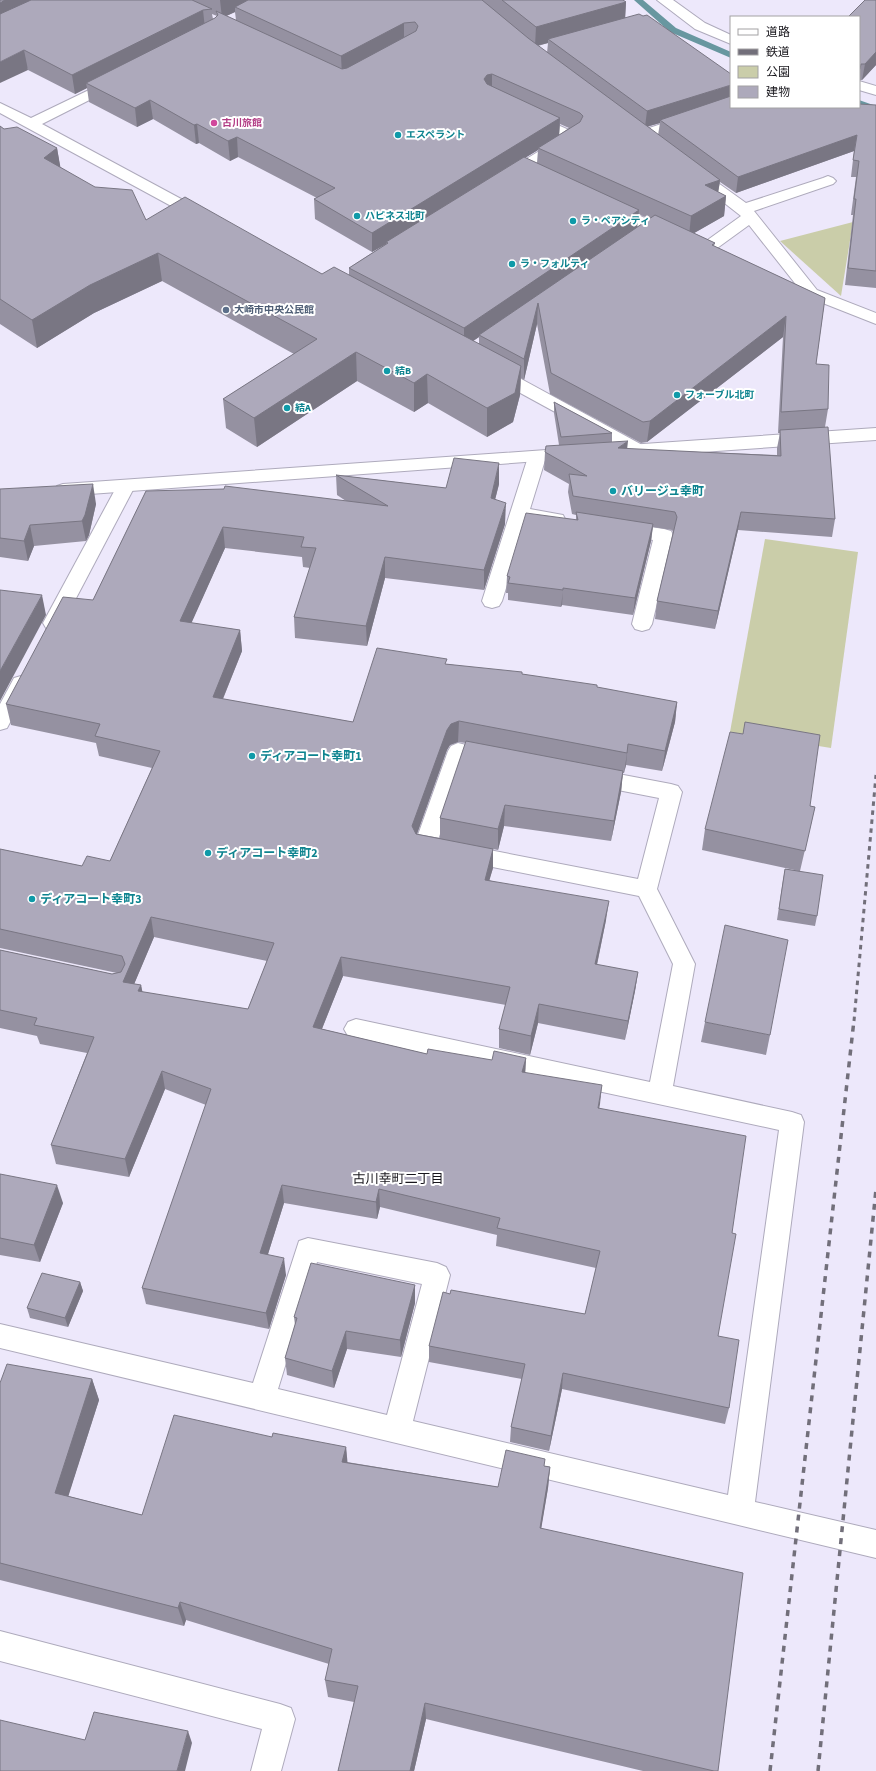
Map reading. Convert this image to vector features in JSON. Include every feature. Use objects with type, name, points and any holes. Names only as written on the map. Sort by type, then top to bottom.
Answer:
[{"type":"street","points":[[664,0],[700,26],[730,40]]},
{"type":"street","points":[[31,124],[128,75]]},
{"type":"street","points":[[860,85],[876,91]]},
{"type":"street","points":[[642,135],[730,105]]},
{"type":"street","points":[[0,107],[218,224]]},
{"type":"street","points":[[495,185],[573,137],[519,112]]},
{"type":"street","points":[[630,126],[655,144]]},
{"type":"street","points":[[680,163],[747,213],[811,293],[876,319]]},
{"type":"street","points":[[522,168],[536,174]]},
{"type":"street","points":[[594,201],[645,231],[703,251],[747,213],[828,182]]},
{"type":"street","points":[[479,364],[638,450]]},
{"type":"street","points":[[47,491],[876,434]]},
{"type":"street","points":[[492,601],[537,457]]},
{"type":"street","points":[[44,640],[126,486]]},
{"type":"street","points":[[519,513],[572,521]]},
{"type":"street","points":[[603,526],[664,535],[642,624]]},
{"type":"street","points":[[0,723],[30,668]]},
{"type":"street","points":[[511,761],[458,751],[425,846],[646,889]]},
{"type":"street","points":[[572,773],[671,792],[646,889],[684,964],[660,1093]]},
{"type":"street","points":[[356,1029],[792,1122],[740,1512]]},
{"type":"street","points":[[262,1398],[308,1249],[437,1275],[397,1430]]},
{"type":"street","points":[[0,1336],[876,1544]]},
{"type":"street","points":[[0,1646],[280,1719],[266,1771]]},
{"type":"green space","points":[[853,222],[841,296],[780,241]]},
{"type":"green space","points":[[765,539],[858,552],[831,748],[730,732]]},
{"type":"building","points":[[31,0],[192,0],[212,9],[203,10],[72,75],[24,50],[0,62],[0,14]]},
{"type":"building","points":[[248,0],[482,0],[528,38],[720,180],[705,185],[726,196],[691,216],[538,148],[580,122],[583,116],[580,113],[492,74],[487,75],[484,79],[487,84],[560,118],[372,233],[314,199],[335,188],[237,137],[228,141],[197,124],[194,125],[150,100],[135,108],[86,83],[215,18],[218,15],[216,11],[342,69],[347,68],[416,31],[418,26],[415,22],[404,23],[341,56],[235,7]]},
{"type":"building","points":[[502,0],[623,0],[626,2],[536,27]]},
{"type":"building","points":[[865,0],[876,0],[876,52],[865,64],[861,64],[860,69],[860,16],[849,16]]},
{"type":"building","points":[[639,14],[643,16],[647,15],[730,73],[730,85],[647,111],[548,39]]},
{"type":"building","points":[[730,96],[730,108],[860,108],[860,104],[876,105],[876,271],[848,268],[859,161],[853,160],[857,135],[738,177],[660,120]]},
{"type":"building","points":[[0,126],[4,129],[17,127],[57,148],[44,158],[95,187],[132,190],[146,220],[185,197],[322,274],[334,267],[521,366],[515,393],[487,408],[427,374],[414,383],[356,352],[254,418],[223,399],[317,339],[158,253],[90,285],[32,320],[0,299]]},
{"type":"building","points":[[524,157],[639,210],[464,328],[349,268],[388,243],[386,242]]},
{"type":"building","points":[[655,215],[715,243],[712,245],[825,298],[816,364],[829,365],[828,409],[781,412],[786,316],[650,421],[643,422],[551,373],[538,303],[524,359],[479,335]]},
{"type":"building","points":[[554,402],[612,433],[561,437]]},
{"type":"building","points":[[828,427],[835,519],[741,512],[718,611],[657,601],[677,517],[675,512],[573,496],[569,474],[587,476],[545,452],[546,446],[628,441],[618,448],[781,456],[780,430]]},
{"type":"building","points":[[454,458],[499,463],[491,498],[506,503],[484,570],[385,557],[366,626],[294,617],[316,548],[301,547],[304,537],[223,527],[180,621],[240,630],[213,697],[353,722],[377,648],[447,659],[445,664],[522,672],[522,674],[597,685],[597,687],[677,702],[665,751],[628,744],[627,753],[459,721],[451,724],[447,730],[412,826],[416,834],[493,849],[485,880],[609,901],[595,964],[638,972],[628,1021],[539,1004],[531,1036],[499,1029],[510,987],[341,957],[313,1027],[427,1054],[428,1049],[492,1060],[494,1051],[526,1058],[522,1072],[602,1085],[598,1108],[746,1136],[732,1233],[736,1234],[718,1336],[739,1340],[729,1408],[563,1373],[551,1436],[511,1427],[525,1364],[429,1346],[443,1292],[450,1294],[451,1290],[585,1314],[600,1251],[497,1228],[500,1218],[379,1189],[376,1202],[282,1185],[260,1253],[284,1258],[266,1313],[142,1288],[211,1089],[162,1071],[125,1159],[51,1145],[94,1037],[34,1025],[37,1018],[0,1010],[0,950],[112,974],[121,972],[125,964],[122,956],[0,929],[0,849],[82,866],[87,856],[110,861],[160,751],[95,736],[100,724],[6,704],[63,597],[93,600],[146,491],[224,489],[225,486],[388,506],[336,475],[446,488]],"holes":[[[151,917],[274,943],[248,1009],[138,991],[141,985],[123,982]]]},
{"type":"building","points":[[93,484],[82,521],[30,525],[24,541],[0,538],[0,489]]},
{"type":"building","points":[[576,512],[653,524],[635,598],[563,588],[563,590],[508,583],[510,577],[507,576],[526,513],[578,520]]},
{"type":"building","points":[[0,590],[42,595],[0,671]]},
{"type":"building","points":[[745,722],[820,735],[810,806],[815,807],[805,851],[705,829],[730,732],[743,734]]},
{"type":"building","points":[[466,741],[623,771],[614,821],[505,805],[498,829],[440,818]]},
{"type":"building","points":[[785,869],[823,875],[817,916],[779,909]]},
{"type":"building","points":[[725,925],[788,940],[770,1035],[705,1022]]},
{"type":"building","points":[[0,1174],[57,1185],[34,1245],[0,1238]]},
{"type":"building","points":[[311,1263],[415,1285],[400,1340],[346,1331],[332,1371],[285,1358],[297,1318],[294,1317]]},
{"type":"building","points":[[42,1273],[80,1282],[65,1318],[27,1308]]},
{"type":"building","points":[[7,1364],[92,1379],[55,1493],[142,1515],[174,1415],[272,1437],[273,1433],[346,1447],[342,1462],[498,1487],[506,1450],[545,1459],[544,1466],[550,1467],[540,1528],[743,1573],[718,1771],[425,1703],[410,1771],[338,1771],[358,1686],[325,1680],[332,1649],[180,1602],[178,1608],[0,1563],[0,1383]]},
{"type":"building","points":[[94,1712],[188,1731],[177,1771],[0,1771],[0,1720],[85,1740]]},
{"type":"waterway","points":[[638,0],[673,30],[730,55]]},
{"type":"waterway","points":[[860,103],[876,109]]},
{"type":"railway","points":[[854,1021],[876,775]]},
{"type":"railway","points":[[770,1771],[854,1020]]},
{"type":"railway","points":[[818,1771],[876,1189]]},
{"type":"place","name":"古川旅館","points":[[214,123]]},
{"type":"place","name":"エスペラント","points":[[398,135]]},
{"type":"place","name":"ハピネス北町","points":[[357,216]]},
{"type":"place","name":"ラ・ペアシティ","points":[[573,221]]},
{"type":"place","name":"ラ・フォルティ","points":[[512,264]]},
{"type":"place","name":"大崎市中央公民館","points":[[226,310]]},
{"type":"place","name":"結B","points":[[387,371]]},
{"type":"place","name":"フォーブル北町","points":[[677,395]]},
{"type":"place","name":"結A","points":[[287,408]]},
{"type":"place","name":"バリージュ幸町","points":[[613,491]]},
{"type":"place","name":"ディアコート幸町1","points":[[252,756]]},
{"type":"place","name":"ディアコート幸町2","points":[[208,853]]},
{"type":"place","name":"ディアコート幸町3","points":[[32,899]]},
{"type":"district","name":"古川幸町二丁目","points":[[398,1179]]}]
